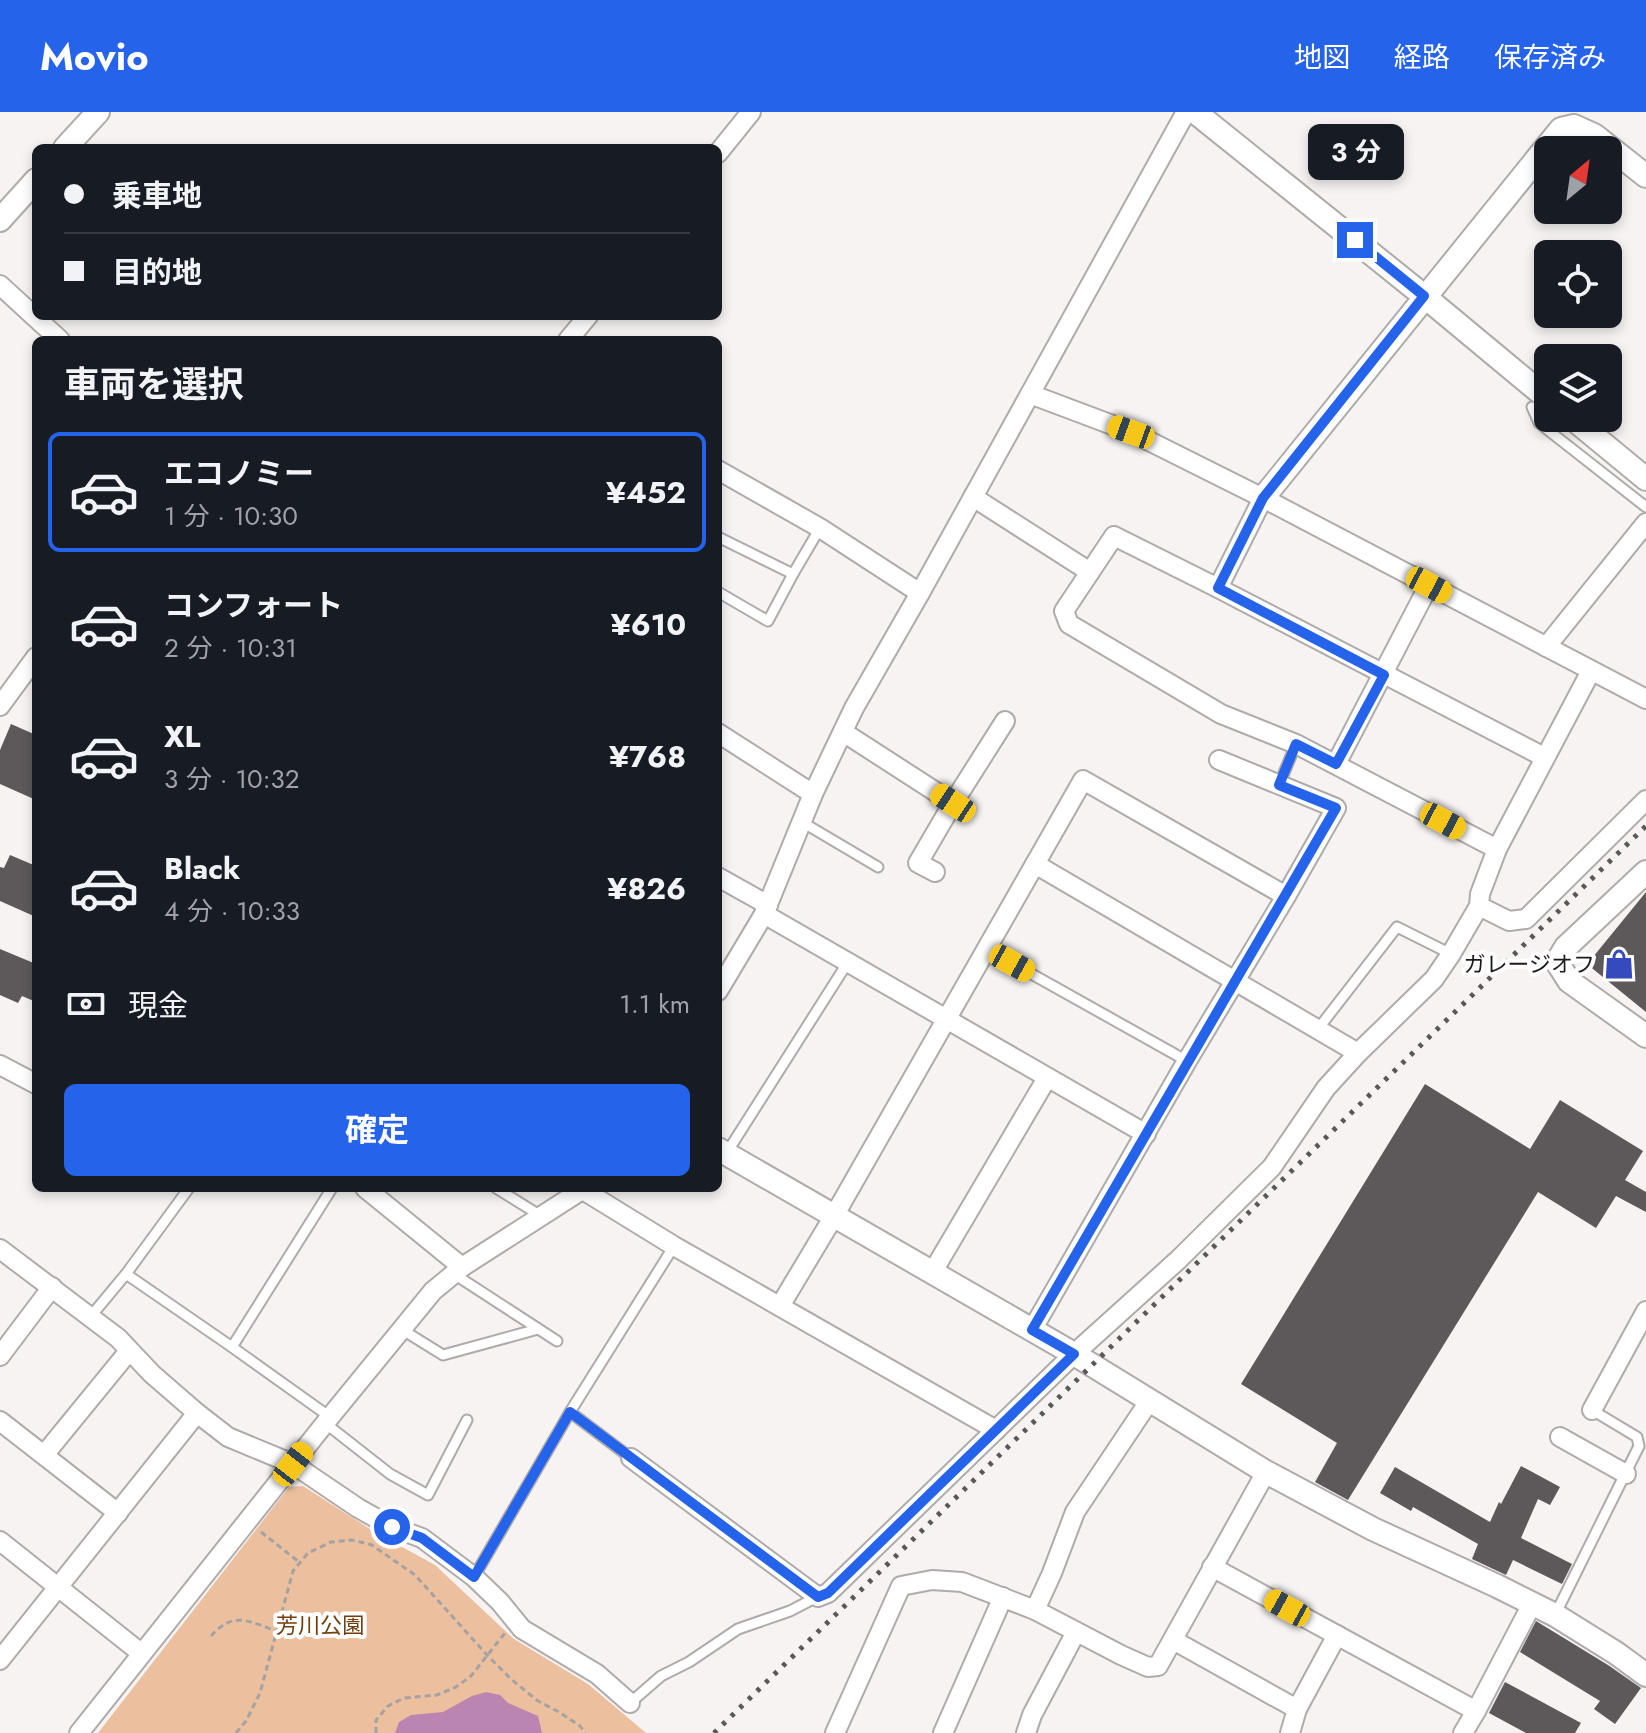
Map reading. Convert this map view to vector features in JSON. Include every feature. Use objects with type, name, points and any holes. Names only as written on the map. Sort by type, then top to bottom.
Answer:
[{"type":"street","points":[[69,144],[98,112]]},
{"type":"street","points":[[722,148],[751,112]]},
{"type":"street","points":[[722,984],[766,909],[813,794],[854,708],[1186,112]]},
{"type":"street","points":[[1195,112],[1424,296],[1534,397]]},
{"type":"street","points":[[1218,588],[1263,498],[1561,129],[1574,126],[1594,135],[1646,176]]},
{"type":"street","points":[[0,220],[32,184]]},
{"type":"street","points":[[0,285],[32,314]]},
{"type":"street","points":[[38,320],[56,336]]},
{"type":"street","points":[[571,336],[585,320]]},
{"type":"street","points":[[1030,394],[1131,432],[1646,699]]},
{"type":"street","points":[[1589,432],[1646,479]]},
{"type":"street","points":[[722,472],[820,528],[920,593]]},
{"type":"street","points":[[973,497],[1090,572]]},
{"type":"street","points":[[1546,647],[1646,523]]},
{"type":"street","points":[[1497,849],[1296,744],[1221,714],[1069,624],[1064,611],[1114,536],[1544,757]]},
{"type":"street","points":[[1336,764],[1429,585]]},
{"type":"street","points":[[0,706],[32,662]]},
{"type":"street","points":[[631,1458],[818,1597],[828,1593],[1272,1167],[1326,1088],[1434,979],[1479,906],[1480,894],[1497,849],[1591,671]]},
{"type":"street","points":[[935,872],[918,863],[1005,721]]},
{"type":"street","points":[[843,732],[953,803]]},
{"type":"street","points":[[722,736],[813,794]]},
{"type":"street","points":[[1032,1330],[1336,808],[1219,760]]},
{"type":"street","points":[[780,1306],[1083,780],[1286,896]]},
{"type":"street","points":[[1479,906],[1509,921],[1526,919],[1646,800]]},
{"type":"street","points":[[1035,864],[1358,1053]]},
{"type":"street","points":[[1646,872],[1566,947],[1557,962],[1569,981],[1646,1036]]},
{"type":"street","points":[[722,880],[848,962],[1146,1134]]},
{"type":"street","points":[[0,1065],[32,1082]]},
{"type":"street","points":[[932,1273],[1047,1078]]},
{"type":"street","points":[[722,1152],[1074,1354],[1266,1472],[1373,1529],[1555,1615],[1646,1675]]},
{"type":"street","points":[[369,1192],[458,1271]]},
{"type":"street","points":[[79,1733],[433,1291],[458,1271],[579,1192]]},
{"type":"street","points":[[589,1192],[674,1246],[996,1430]]},
{"type":"street","points":[[0,1249],[118,1338],[152,1374],[228,1437],[293,1464],[358,1508],[392,1527],[422,1538],[474,1577],[522,1629],[597,1674],[630,1703]]},
{"type":"street","points":[[0,1356],[52,1287]]},
{"type":"street","points":[[1592,1410],[1646,1311]]},
{"type":"street","points":[[44,1455],[129,1351]]},
{"type":"street","points":[[1035,1610],[1075,1512],[1150,1400]]},
{"type":"street","points":[[0,1659],[197,1413]]},
{"type":"street","points":[[0,1421],[118,1513]]},
{"type":"street","points":[[1560,1437],[1626,1474]]},
{"type":"street","points":[[835,1733],[901,1586],[932,1580],[962,1582],[1035,1610],[1148,1667],[1158,1666],[1266,1472]]},
{"type":"street","points":[[0,1541],[141,1653]]},
{"type":"street","points":[[1212,1567],[1476,1711]]},
{"type":"street","points":[[943,1733],[1003,1597]]},
{"type":"street","points":[[1463,1733],[1532,1604]]},
{"type":"street","points":[[1026,1733],[1032,1715],[1076,1632]]},
{"type":"street","points":[[1290,1733],[1297,1709],[1337,1635]]},
{"type":"street","points":[[1173,1640],[1297,1709]]},
{"type":"lane","points":[[1550,432],[1646,507]]},
{"type":"lane","points":[[722,594],[768,621],[820,528]]},
{"type":"lane","points":[[722,539],[793,574]]},
{"type":"lane","points":[[1279,785],[1296,744]]},
{"type":"lane","points":[[802,822],[878,867]]},
{"type":"lane","points":[[1318,1029],[1397,927],[1451,954]]},
{"type":"lane","points":[[987,949],[1187,1061]]},
{"type":"lane","points":[[722,1152],[848,962]]},
{"type":"lane","points":[[91,1316],[186,1192]]},
{"type":"lane","points":[[232,1347],[329,1192]]},
{"type":"lane","points":[[502,1192],[541,1216]]},
{"type":"lane","points":[[474,1577],[570,1412],[674,1246]]},
{"type":"lane","points":[[458,1271],[557,1341]]},
{"type":"lane","points":[[126,1274],[232,1347],[327,1420],[390,1474],[428,1495],[467,1420]]},
{"type":"lane","points":[[401,1329],[443,1355],[538,1329]]},
{"type":"lane","points":[[1555,1615],[1639,1446],[1637,1437],[1592,1410]]},
{"type":"lane","points":[[570,1412],[631,1458]]},
{"type":"lane","points":[[630,1703],[661,1676],[689,1662],[738,1629],[790,1611],[818,1597]]},
{"type":"path","points":[[262,1534],[300,1562]]},
{"type":"path","points":[[236,1733],[246,1721],[260,1693],[293,1571],[308,1553],[331,1542],[352,1540],[372,1545],[415,1575],[511,1679],[538,1701],[580,1726],[585,1733]]},
{"type":"path","points":[[211,1636],[228,1622],[240,1619],[277,1631]]},
{"type":"path","points":[[376,1733],[376,1720],[388,1706],[404,1698],[437,1695],[471,1676],[508,1629]]},
{"type":"green space","name":"芳川公園","points":[[303,1486],[373,1531],[435,1565],[514,1639],[588,1684],[646,1733],[98,1733],[289,1487]]},
{"type":"shaded area","points":[[486,1692],[500,1695],[508,1703],[538,1716],[542,1733],[395,1733],[399,1722],[411,1715],[443,1712]]},
{"type":"building","points":[[11,724],[32,733],[32,798],[0,784],[0,750]]},
{"type":"building","points":[[10,855],[32,864],[32,915],[0,901],[0,867],[4,868]]},
{"type":"building","points":[[1646,892],[1646,1012],[1577,956],[1593,957]]},
{"type":"building","points":[[0,949],[32,962],[32,1000],[22,996],[18,1003],[0,995]]},
{"type":"building","points":[[1425,1084],[1530,1149],[1560,1100],[1643,1151],[1625,1180],[1646,1192],[1646,1212],[1616,1196],[1596,1228],[1538,1192],[1348,1500],[1315,1482],[1337,1443],[1241,1384]]},
{"type":"building","points":[[1521,1466],[1560,1487],[1550,1505],[1538,1499],[1521,1538],[1572,1564],[1562,1584],[1513,1560],[1506,1575],[1472,1559],[1478,1544],[1413,1507],[1411,1511],[1380,1493],[1395,1467],[1490,1522]]},
{"type":"building","points":[[1536,1621],[1641,1688],[1615,1724],[1594,1709],[1600,1701],[1520,1652]]},
{"type":"building","points":[[1505,1682],[1581,1723],[1575,1733],[1526,1733],[1489,1713]]},
{"type":"railway","points":[[714,1733],[1646,826]]},
{"type":"place","name":"ガレージオフ","points":[[1619,964]]},
{"type":"route","points":[[392,1527],[422,1538],[474,1577],[570,1412],[818,1597],[828,1593],[1074,1354],[1032,1330],[1336,808],[1279,785],[1296,744],[1336,764],[1384,675],[1218,588],[1263,498],[1424,296],[1355,240]]}]
